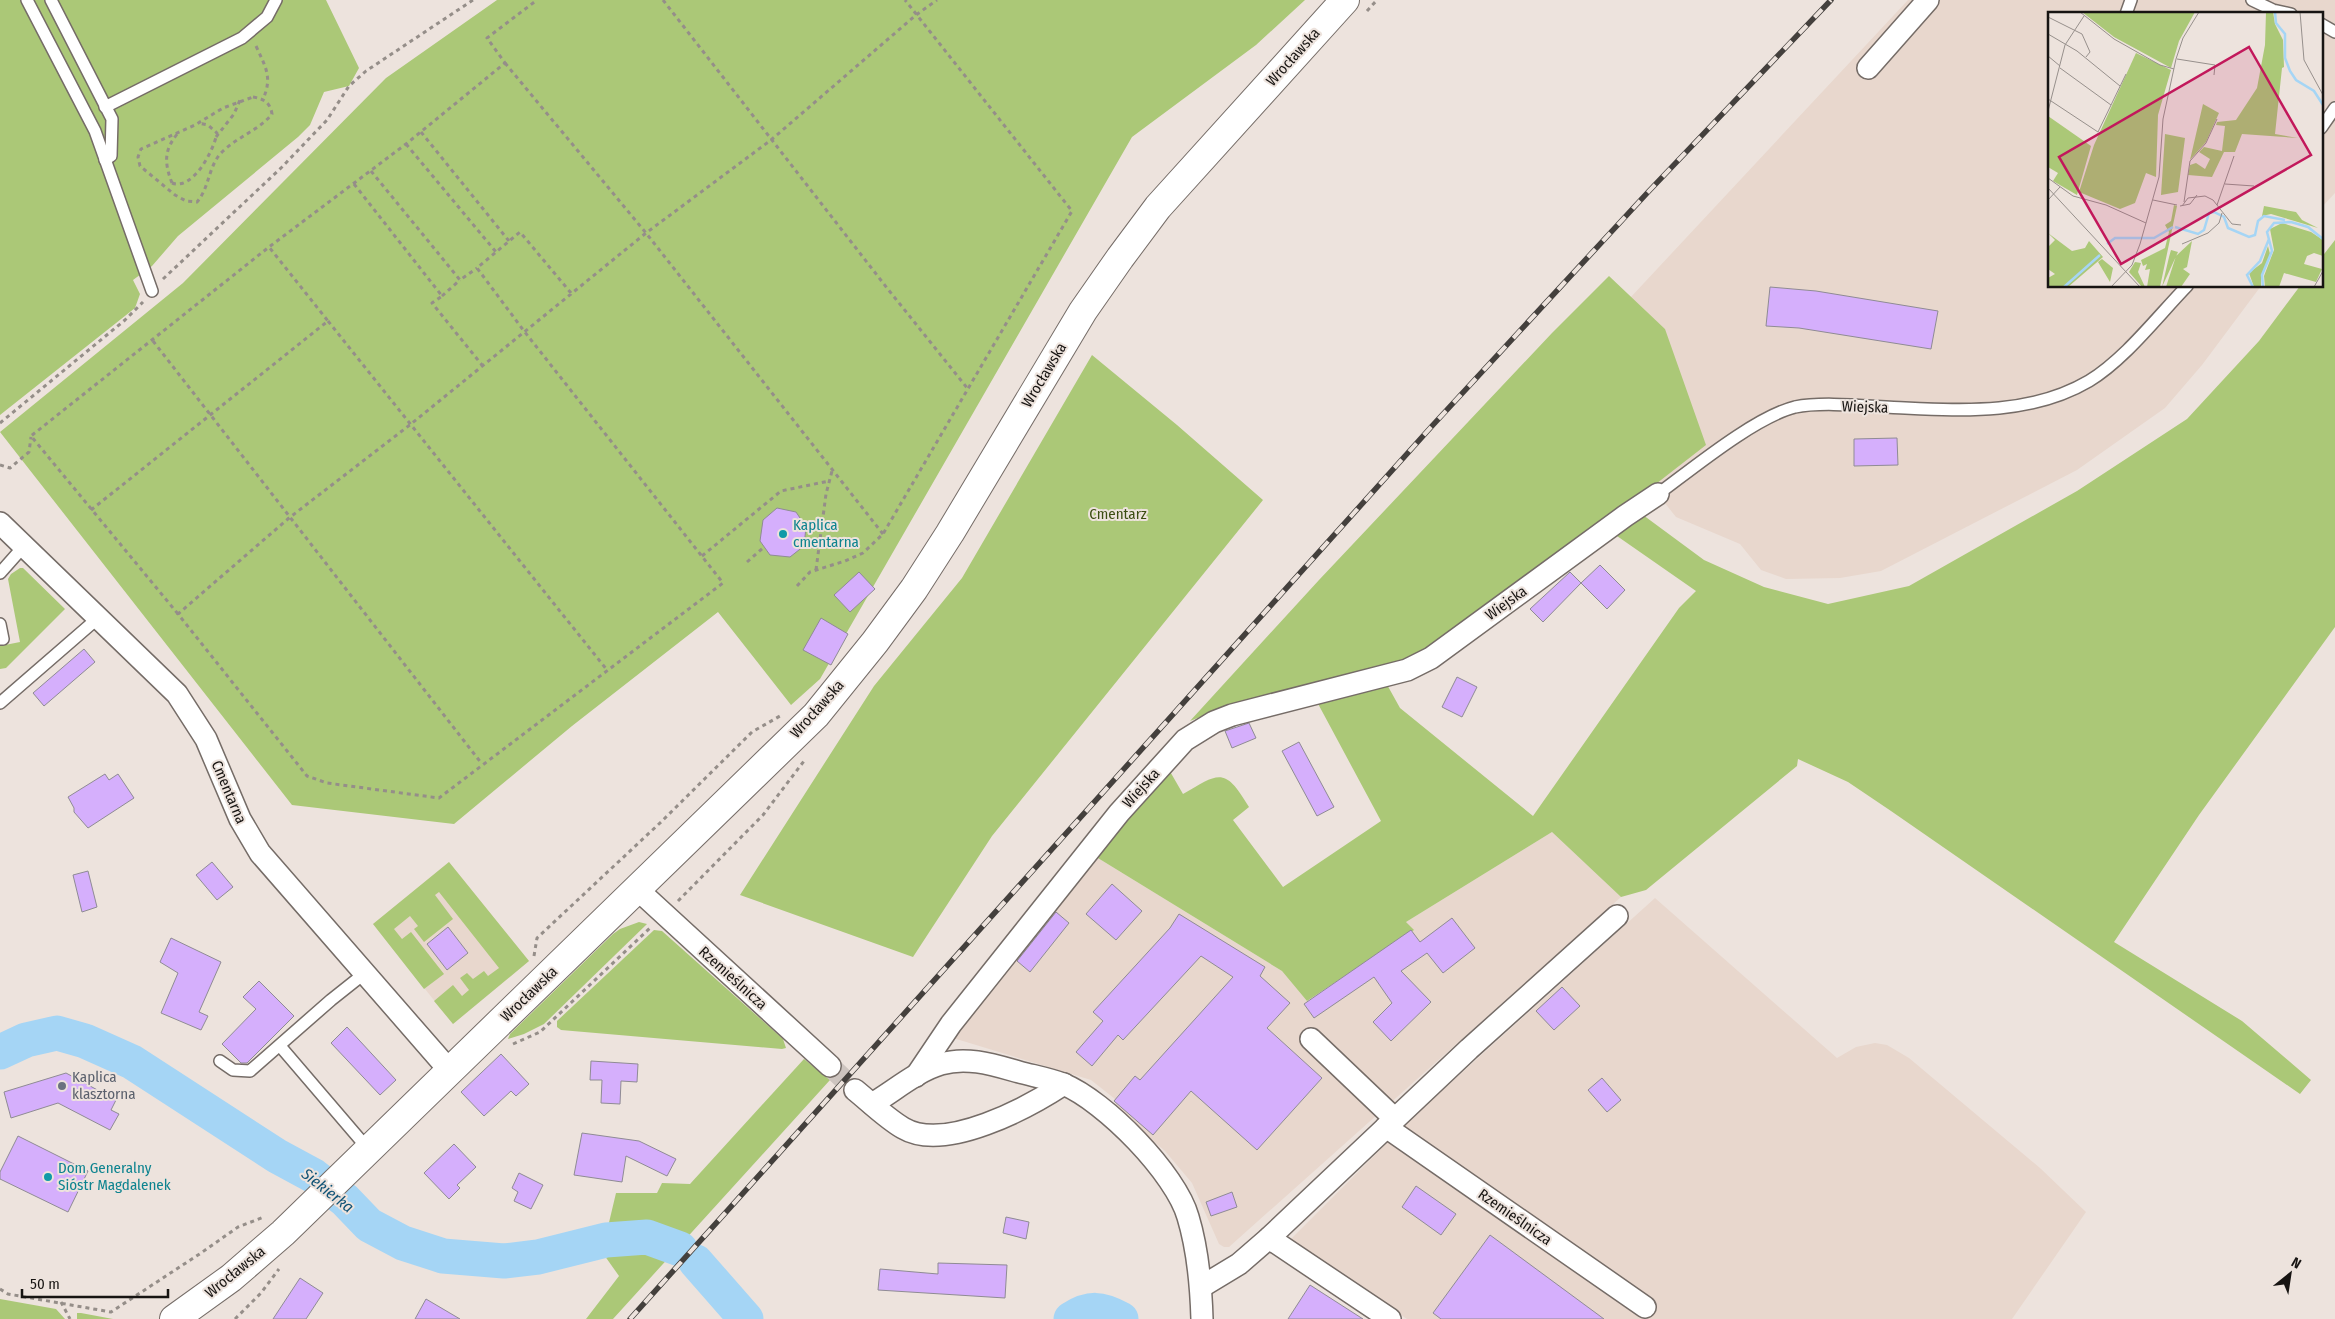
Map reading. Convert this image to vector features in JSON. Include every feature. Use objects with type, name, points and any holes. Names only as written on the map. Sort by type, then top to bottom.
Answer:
[{"type":"main road","name":"Wrocławska","points":[[174,1319],[204,1304],[315,1203],[816,715],[875,642],[914,589],[950,533],[1083,311],[1120,258],[1158,207],[1345,0]]},
{"type":"street","points":[[1868,68],[1928,0]]},
{"type":"street","name":"Wiejska","points":[[916,1076],[951,1024],[1082,857],[1185,740],[1214,722],[1232,715],[1407,670],[1431,658],[1658,494]]},
{"type":"street","name":"Cmentarna","points":[[0,524],[177,694],[206,739],[250,840],[450,1071]]},
{"type":"street","name":"Rzemieślnicza","points":[[637,889],[830,1066]]},
{"type":"street","points":[[1201,1287],[1239,1264],[1269,1238],[1390,1122],[1617,916]]},
{"type":"street","name":"Rzemieślnicza","points":[[1311,1039],[1390,1122],[1645,1306]]},
{"type":"street","points":[[872,1104],[916,1076],[941,1064],[967,1060],[1064,1084],[1097,1106],[1135,1138],[1170,1179],[1188,1216],[1201,1287],[1202,1319]]},
{"type":"street","points":[[855,1090],[905,1129],[926,1134],[953,1134],[990,1124],[1039,1101],[1064,1084]]},
{"type":"street","points":[[1269,1238],[1390,1319]]},
{"type":"lane","points":[[27,0],[95,131],[152,291]]},
{"type":"lane","points":[[51,0],[112,119],[111,156],[105,160]]},
{"type":"lane","points":[[105,107],[242,38],[267,18],[276,0]]},
{"type":"lane","points":[[2127,12],[2131,0]]},
{"type":"lane","points":[[2252,0],[2282,12]]},
{"type":"lane","points":[[2322,25],[2335,32]]},
{"type":"lane","points":[[2322,127],[2335,108]]},
{"type":"lane","name":"Wiejska","points":[[1658,494],[1739,436],[1772,416],[1795,407],[1826,405],[1969,411],[2008,408],[2045,400],[2090,380],[2117,360],[2185,288]]},
{"type":"lane","points":[[0,573],[24,546]]},
{"type":"lane","points":[[0,703],[98,618]]},
{"type":"lane","points":[[0,624],[3,639],[0,640]]},
{"type":"lane","points":[[220,1061],[233,1070],[250,1071],[331,1000],[365,973]]},
{"type":"lane","points":[[280,1046],[369,1150]]},
{"type":"path","points":[[0,423],[133,314],[152,291],[327,120],[349,86],[366,71],[473,0]]},
{"type":"path","points":[[537,0],[487,38],[646,233],[883,534]]},
{"type":"path","points":[[663,0],[968,389]]},
{"type":"path","points":[[798,586],[810,572],[863,553],[883,534],[1072,211],[905,0]]},
{"type":"path","points":[[178,614],[290,518],[411,424],[646,233],[771,140],[916,15],[937,0]]},
{"type":"path","points":[[249,32],[267,70],[269,87],[264,99]]},
{"type":"path","points":[[0,465],[10,468],[29,452],[31,436],[154,341],[186,312],[269,247],[406,144],[506,63]]},
{"type":"path","points":[[253,97],[264,99],[271,106],[272,114],[264,124],[224,150],[215,161],[203,195],[197,202],[186,201],[167,189],[140,166],[138,157],[141,149],[198,123],[240,100],[253,97]]},
{"type":"path","points":[[216,137],[234,114],[240,100]]},
{"type":"path","points":[[180,131],[168,146],[166,158],[168,173],[172,183],[178,185],[186,184],[194,176],[214,145],[217,133],[208,125],[198,123]]},
{"type":"path","points":[[421,132],[509,241]]},
{"type":"path","points":[[406,144],[496,252]]},
{"type":"path","points":[[371,171],[460,280]]},
{"type":"path","points":[[167,189],[172,183]]},
{"type":"path","points":[[354,184],[442,296]]},
{"type":"path","points":[[482,365],[432,303],[460,280],[520,232],[571,293]]},
{"type":"path","points":[[269,247],[607,670]]},
{"type":"path","points":[[31,436],[178,614],[307,776],[327,783],[438,798],[723,582],[524,331],[477,268]]},
{"type":"path","points":[[91,510],[328,321]]},
{"type":"path","points":[[154,341],[482,764]]},
{"type":"path","points":[[816,570],[832,470]]},
{"type":"path","points":[[702,556],[781,491],[829,481]]},
{"type":"path","points":[[747,562],[764,547]]},
{"type":"path","points":[[533,961],[537,938],[661,822],[752,732],[787,711]]},
{"type":"path","points":[[0,1289],[8,1294],[112,1312],[238,1227],[267,1216]]},
{"type":"path","points":[[235,1319],[282,1266]]},
{"type":"path","points":[[61,1302],[70,1319]]},
{"type":"shaded area","points":[[1908,0],[2335,0],[2335,193],[2322,207],[2322,12],[2048,12],[2048,288],[2260,288],[2202,365],[2165,408],[2077,470],[1881,571],[1840,578],[1786,579],[1761,570],[1740,544],[1676,517],[1652,487],[1665,329],[1630,298]]},
{"type":"shaded area","points":[[1552,832],[1621,897],[1229,1247],[1219,1244],[1192,1183],[1165,1151],[1117,1110],[1115,1099],[1091,1080],[953,1038],[1093,855],[1282,971],[1307,1001],[1413,930],[1406,922]]},
{"type":"shaded area","points":[[449,862],[529,961],[453,1024],[373,924]]},
{"type":"shaded area","points":[[1655,898],[1837,1058],[1856,1047],[1875,1043],[1887,1045],[1909,1058],[2040,1168],[2086,1212],[2012,1319],[1407,1319],[1290,1240],[1413,1117]]},
{"type":"green space","points":[[0,0],[326,0],[359,68],[349,86],[324,92],[310,125],[298,137],[178,236],[152,266],[133,280],[140,294],[135,308],[0,415]]},
{"type":"green space","points":[[497,0],[1305,0],[1256,45],[1132,137],[820,679],[791,705],[718,612],[572,726],[454,824],[292,805],[0,432],[183,283],[386,78]]},
{"type":"green space","points":[[2335,240],[2335,627],[2199,815],[2114,942],[2242,1021],[2311,1080],[2300,1094],[1848,782],[1798,759],[1797,766],[1646,890],[1621,897],[1552,832],[1406,922],[1414,930],[1307,1001],[1282,971],[1093,855],[1168,768],[1183,794],[1214,778],[1221,777],[1234,785],[1249,807],[1233,820],[1283,887],[1381,821],[1316,700],[1385,681],[1400,708],[1533,816],[1679,608],[1696,591],[1617,536],[1643,515],[1704,560],[1764,587],[1828,604],[1909,586],[2077,491],[2187,419],[2259,341],[2299,288],[2322,288],[2322,257]]},
{"type":"green space","points":[[1609,276],[1665,329],[1706,445],[1652,487],[1435,643],[1401,662],[1220,709],[1190,721],[1319,580],[1552,333]]},
{"type":"green space","name":"Cmentarz","points":[[1092,355],[1177,425],[1263,500],[992,836],[913,957],[740,895],[874,686],[962,578]]},
{"type":"green space","points":[[23,568],[65,609],[6,668],[0,669],[0,646],[20,642],[8,579],[11,574]]},
{"type":"green space","points":[[449,862],[529,961],[453,1024],[434,1001],[453,985],[462,996],[469,990],[460,978],[467,973],[473,979],[484,971],[488,976],[499,968],[439,892],[435,895],[453,919],[424,942],[414,929],[418,926],[410,916],[394,929],[402,939],[411,932],[444,974],[424,989],[373,924]]},
{"type":"green space","points":[[639,922],[647,924],[544,1024],[524,1034],[508,1039],[510,1034],[613,934],[620,929]]},
{"type":"green space","points":[[654,930],[662,931],[783,1039],[786,1048],[561,1030],[557,1027],[557,1021]]},
{"type":"green space","points":[[804,1059],[830,1080],[613,1319],[586,1319],[619,1276],[602,1252],[616,1193],[657,1193],[662,1183],[690,1184]]},
{"type":"green space","points":[[0,1299],[56,1309],[65,1319],[0,1319]]},
{"type":"green space","points":[[77,1313],[81,1313],[113,1319],[77,1319]]},
{"type":"building","points":[[1770,287],[1816,291],[1938,311],[1931,349],[1799,328],[1766,326]]},
{"type":"building","points":[[1897,438],[1898,465],[1854,466],[1854,439]]},
{"type":"building","name":"Kaplica cmentarna","points":[[777,508],[796,512],[806,527],[804,546],[790,557],[770,555],[760,541],[763,520]]},
{"type":"building","points":[[1600,565],[1625,590],[1607,609],[1581,583]]},
{"type":"building","points":[[859,572],[875,589],[850,612],[834,595]]},
{"type":"building","points":[[1570,572],[1581,583],[1543,622],[1530,609]]},
{"type":"building","points":[[821,618],[848,634],[831,665],[803,650]]},
{"type":"building","points":[[84,649],[95,662],[44,706],[33,693]]},
{"type":"building","points":[[1457,677],[1477,687],[1462,717],[1442,707]]},
{"type":"building","points":[[1249,723],[1256,738],[1232,748],[1225,731]]},
{"type":"building","points":[[1299,742],[1334,807],[1317,816],[1282,751]]},
{"type":"building","points":[[105,774],[109,780],[118,774],[134,798],[88,828],[74,812],[68,797]]},
{"type":"building","points":[[212,862],[233,887],[217,900],[196,875]]},
{"type":"building","points":[[88,871],[97,907],[82,912],[73,875]]},
{"type":"building","points":[[1112,884],[1142,911],[1116,940],[1086,914]]},
{"type":"building","points":[[1056,912],[1069,923],[1030,972],[1017,961]]},
{"type":"building","points":[[1179,914],[1265,967],[1260,976],[1290,1003],[1267,1028],[1322,1078],[1257,1150],[1191,1091],[1153,1135],[1114,1101],[1135,1076],[1140,1080],[1233,977],[1201,956],[1123,1040],[1118,1035],[1092,1066],[1076,1052],[1103,1021],[1093,1012],[1170,928]]},
{"type":"building","points":[[1452,918],[1475,948],[1443,973],[1427,953],[1401,971],[1431,1002],[1391,1041],[1373,1022],[1392,1003],[1374,977],[1314,1018],[1304,1004],[1411,930],[1420,942]]},
{"type":"building","points":[[448,927],[468,953],[447,970],[427,944]]},
{"type":"building","points":[[171,938],[221,962],[199,1012],[208,1016],[201,1030],[161,1013],[178,973],[160,962]]},
{"type":"building","points":[[259,981],[294,1016],[247,1063],[241,1063],[222,1044],[256,1009],[243,997]]},
{"type":"building","points":[[1562,987],[1580,1006],[1554,1030],[1536,1011]]},
{"type":"building","points":[[347,1027],[396,1080],[380,1095],[331,1043]]},
{"type":"building","points":[[501,1054],[529,1084],[516,1096],[511,1091],[484,1116],[461,1092]]},
{"type":"building","points":[[591,1061],[638,1064],[637,1082],[621,1081],[620,1104],[601,1103],[602,1080],[590,1080]]},
{"type":"building","points":[[66,1073],[116,1100],[111,1110],[119,1114],[110,1130],[58,1103],[11,1118],[4,1092]]},
{"type":"building","points":[[1602,1078],[1621,1100],[1607,1112],[1588,1090]]},
{"type":"building","points":[[582,1133],[639,1141],[676,1159],[667,1176],[626,1156],[622,1182],[574,1175]]},
{"type":"building","name":"Dom Generalny Sióstr Magdalenek","points":[[18,1136],[88,1171],[68,1212],[0,1179],[0,1172]]},
{"type":"building","points":[[454,1144],[476,1167],[457,1185],[460,1188],[449,1199],[424,1173]]},
{"type":"building","points":[[519,1173],[543,1185],[531,1209],[514,1201],[518,1192],[512,1188]]},
{"type":"building","points":[[1416,1186],[1456,1214],[1441,1235],[1402,1207]]},
{"type":"building","points":[[1232,1192],[1237,1207],[1211,1216],[1206,1202]]},
{"type":"building","points":[[1006,1217],[1029,1222],[1026,1239],[1003,1233]]},
{"type":"building","points":[[1490,1235],[1604,1319],[1441,1319],[1433,1313]]},
{"type":"building","points":[[938,1263],[1007,1265],[1005,1298],[878,1290],[880,1269],[938,1274]]},
{"type":"building","points":[[300,1278],[323,1293],[306,1319],[273,1319]]},
{"type":"building","points":[[1310,1285],[1363,1319],[1288,1319]]},
{"type":"building","points":[[426,1299],[460,1319],[415,1319]]},
{"type":"waterway","name":"Siekierka","points":[[0,1052],[26,1040],[57,1033],[85,1041],[132,1062],[277,1156],[314,1176],[345,1200],[369,1225],[403,1243],[443,1256],[504,1261],[538,1257],[606,1240],[647,1237],[680,1249]]},
{"type":"waterway","name":"Siekierka","points":[[696,1262],[746,1319]]},
{"type":"waterway","name":"Siekierka","points":[[1071,1319],[1084,1312],[1096,1310],[1121,1319]]},
{"type":"tunnel","points":[[830,1066],[855,1090]]},
{"type":"railway","points":[[630,1319],[1432,426],[1649,191],[1831,0]]},
{"type":"place","name":"Kaplica cmentarna","points":[[783,534]]},
{"type":"place","name":"Kaplica klasztorna","points":[[62,1086]]},
{"type":"place","name":"Dom Generalny Sióstr Magdalenek","points":[[48,1177]]}]
